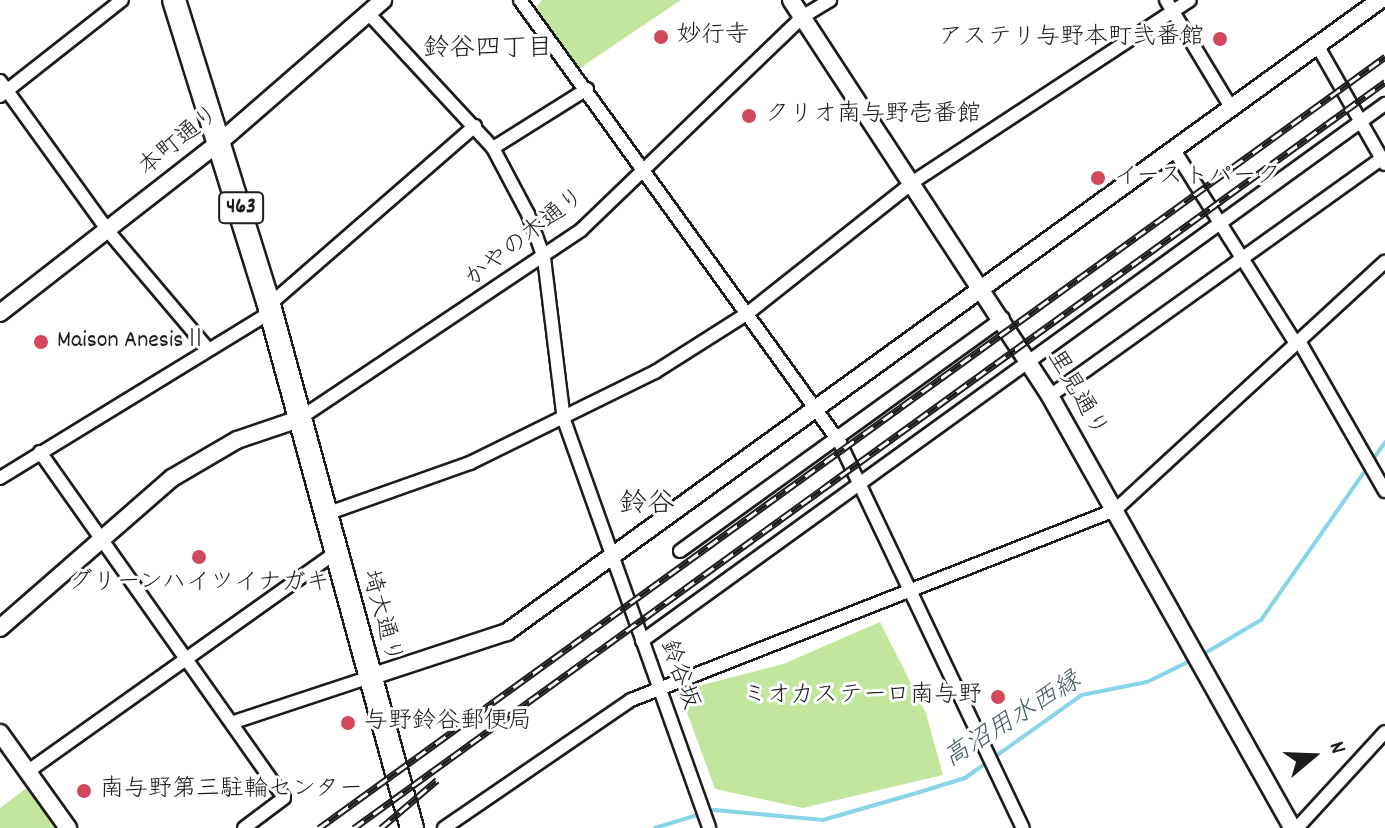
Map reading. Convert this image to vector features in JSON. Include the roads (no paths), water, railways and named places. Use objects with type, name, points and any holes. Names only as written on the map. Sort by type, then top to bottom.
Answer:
[{"type":"highway","name":"463","points":[[174,0],[221,141],[299,419]]},
{"type":"highway","name":"埼大通り","points":[[299,419],[412,828]]},
{"type":"street","points":[[122,0],[2,89],[108,231],[208,349]]},
{"type":"street","name":"本町通り","points":[[0,313],[221,141],[383,0]]},
{"type":"street","points":[[538,0],[524,4],[645,167],[837,438],[863,483],[1023,828]]},
{"type":"street","name":"里見通り","points":[[791,0],[985,289],[1030,362],[1295,828]]},
{"type":"street","name":"かやの木通り","points":[[299,419],[544,258],[645,167],[802,17],[830,0]]},
{"type":"street","points":[[326,514],[564,420],[748,313],[913,182],[1169,5],[1190,0]]},
{"type":"street","points":[[234,722],[507,632],[818,410],[1380,0]]},
{"type":"street","points":[[1169,5],[1232,109]]},
{"type":"street","name":"鈴谷坂","points":[[368,13],[493,148],[544,258],[564,420],[706,822]]},
{"type":"street","points":[[1050,396],[1243,257],[1384,161],[1317,45]]},
{"type":"street","points":[[493,148],[587,89]]},
{"type":"street","points":[[642,641],[1385,104]]},
{"type":"street","points":[[0,478],[270,308],[475,126]]},
{"type":"street","points":[[1174,150],[1223,222],[1385,491]]},
{"type":"street","points":[[444,828],[631,700],[913,594],[1115,510],[1297,343],[1383,270]]},
{"type":"street","points":[[680,551],[1003,318]]},
{"type":"street","points":[[0,628],[99,535],[203,458],[299,419]]},
{"type":"street","points":[[40,452],[234,722],[284,798],[244,828]]},
{"type":"street","points":[[27,772],[336,552]]},
{"type":"street","points":[[1295,828],[1385,732]]},
{"type":"street","points":[[0,733],[68,828]]},
{"type":"waterway","name":"高沼用水西縁","points":[[1202,655],[1261,620],[1385,442]]},
{"type":"waterway","name":"高沼用水西縁","points":[[655,828],[714,810],[823,820],[965,778],[1082,695],[1147,682],[1194,659]]},
{"type":"railway","points":[[319,828],[1385,57]]},
{"type":"railway","points":[[354,828],[1385,82]]},
{"type":"railway","points":[[381,828],[437,780]]},
{"type":"place","name":"妙行寺","points":[[661,37]]},
{"type":"place","name":"アステリ与野本町弐番館","points":[[1220,39]]},
{"type":"place","name":"クリオ南与野壱番館","points":[[749,116]]},
{"type":"place","name":"イーストパーク","points":[[1098,178]]},
{"type":"place","name":"Maison AnesisⅡ","points":[[41,342]]},
{"type":"place","name":"グリーンハイツイナガキ","points":[[199,557]]},
{"type":"place","name":"ミオカステーロ南与野","points":[[998,697]]},
{"type":"place","name":"与野鈴谷郵便局","points":[[348,723]]},
{"type":"place","name":"南与野第三駐輪センター","points":[[84,791]]},
{"type":"district","name":"鈴谷四丁目","points":[[488,50]]},
{"type":"district","name":"鈴谷","points":[[647,506]]}]
